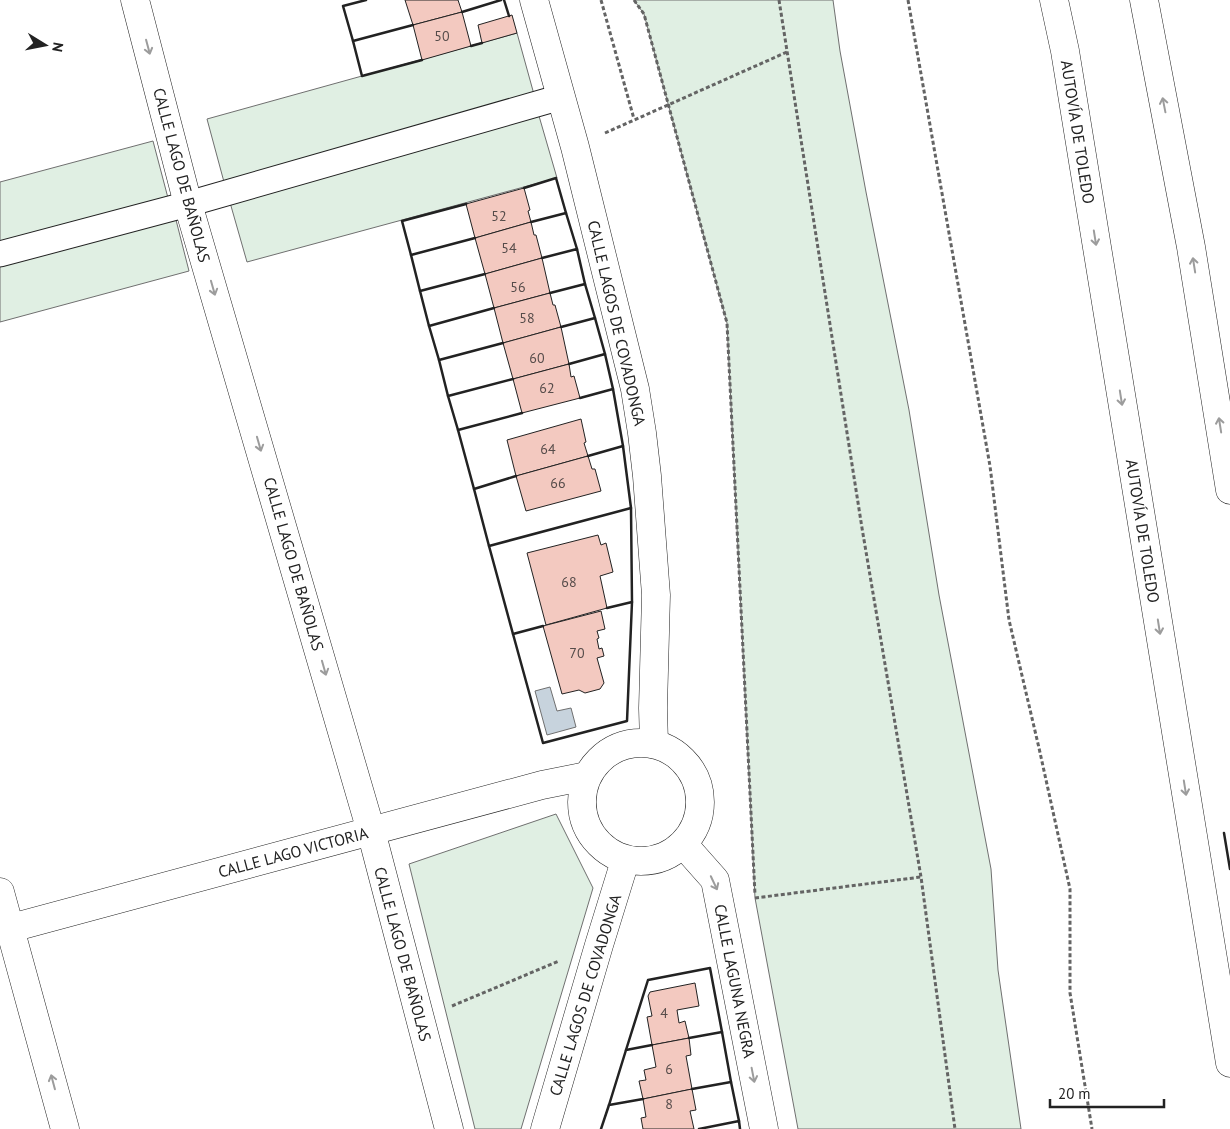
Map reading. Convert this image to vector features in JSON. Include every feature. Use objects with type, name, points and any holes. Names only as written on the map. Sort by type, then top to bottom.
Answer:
[{"type":"main road","name":"CALLE LAGO DE BAÑOLAS","points":[[136,0],[188,204],[371,831],[448,1129]]},
{"type":"main road","name":"CALLE LAGOS DE COVADONGA","points":[[534,0],[576,147],[635,389],[647,476],[656,595],[654,744]]},
{"type":"main road","name":"AUTOVÍA DE TOLEDO","points":[[1054,0],[1065,51],[1230,1063]]},
{"type":"main road","points":[[1144,0],[1191,247],[1230,490]]},
{"type":"main road","points":[[633,743],[654,744],[665,748],[682,759],[694,776],[700,796],[700,808],[695,828],[684,845],[666,857],[659,859],[646,862],[625,861],[606,851],[592,836],[583,817],[581,797],[587,776],[596,762],[613,749],[633,743]]},
{"type":"main road","name":"CALLE LAGO VICTORIA","points":[[5,929],[542,785],[587,776]]},
{"type":"main road","name":"CALLE LAGUNA NEGRA","points":[[684,845],[715,880],[764,1129]]},
{"type":"main road","name":"CALLE LAGOS DE COVADONGA","points":[[545,1129],[625,861]]},
{"type":"main road","points":[[0,892],[5,929],[65,1129]]},
{"type":"street","points":[[0,254],[188,204],[561,97]]},
{"type":"path","points":[[600,0],[634,119]]},
{"type":"path","points":[[634,0],[644,14],[727,323],[755,898],[757,907]]},
{"type":"path","points":[[779,0],[862,528],[921,876],[955,1129]]},
{"type":"path","points":[[908,0],[990,466],[1009,620],[1070,889],[1070,993],[1092,1129]]},
{"type":"path","points":[[576,147],[634,119],[788,52]]},
{"type":"path","points":[[755,898],[921,876]]},
{"type":"path","points":[[421,1019],[599,945]]},
{"type":"green space","points":[[634,0],[833,0],[840,51],[909,410],[939,595],[991,869],[998,970],[1021,1129],[798,1129],[755,898],[727,323],[644,14]]},
{"type":"green space","points":[[517,33],[535,98],[224,182],[207,119]]},
{"type":"green space","points":[[539,116],[557,178],[247,262],[229,199]]},
{"type":"green space","points":[[153,141],[168,198],[0,244],[0,182]]},
{"type":"green space","points":[[175,216],[189,271],[0,322],[0,264]]},
{"type":"green space","points":[[556,814],[593,888],[521,1129],[475,1129],[409,864]]},
{"type":"shaded area","points":[[550,687],[557,711],[571,708],[576,727],[547,735],[535,691]]},
{"type":"building","points":[[405,0],[458,0],[462,12],[413,25]]},
{"type":"building","points":[[462,12],[471,46],[422,60],[413,25]]},
{"type":"building","points":[[512,15],[517,33],[482,43],[478,25]]},
{"type":"building","points":[[524,188],[531,222],[475,238],[466,204]]},
{"type":"building","points":[[531,222],[542,258],[485,274],[475,238]]},
{"type":"building","points":[[542,258],[550,293],[494,308],[485,274]]},
{"type":"building","points":[[550,293],[561,327],[503,343],[494,308]]},
{"type":"building","points":[[561,327],[569,364],[513,379],[503,343]]},
{"type":"building","points":[[569,364],[571,377],[574,376],[580,398],[522,413],[513,379]]},
{"type":"building","points":[[581,419],[586,442],[584,443],[588,456],[516,476],[507,440]]},
{"type":"building","points":[[588,456],[592,469],[595,469],[601,491],[526,511],[516,476]]},
{"type":"building","points":[[598,535],[601,545],[606,543],[613,572],[600,576],[607,608],[546,625],[527,553]]},
{"type":"building","points":[[601,611],[605,629],[597,631],[599,638],[597,639],[599,649],[602,648],[604,656],[597,658],[604,683],[600,689],[585,693],[579,690],[562,694],[543,626]]},
{"type":"building","points":[[695,983],[699,1006],[677,1010],[679,1023],[685,1021],[689,1038],[652,1045],[647,1017],[652,1016],[648,996],[650,992]]},
{"type":"building","points":[[689,1038],[691,1055],[686,1056],[692,1089],[643,1099],[639,1081],[646,1080],[644,1070],[656,1067],[652,1045]]},
{"type":"building","points":[[692,1089],[696,1110],[690,1111],[694,1129],[643,1129],[641,1118],[646,1117],[643,1099]]},
{"type":"wall","points":[[353,41],[343,6],[366,0]]},
{"type":"wall","points":[[462,12],[501,0]]},
{"type":"wall","points":[[504,0],[509,16]]},
{"type":"wall","points":[[413,25],[353,41],[362,76],[422,60]]},
{"type":"wall","points":[[471,46],[482,43]]},
{"type":"wall","points":[[524,188],[556,178],[566,213]]},
{"type":"wall","points":[[411,255],[402,221],[466,204]]},
{"type":"wall","points":[[531,222],[566,213],[577,249]]},
{"type":"wall","points":[[420,291],[411,255],[475,238]]},
{"type":"wall","points":[[542,258],[577,249],[585,284]]},
{"type":"wall","points":[[429,326],[420,291],[485,274]]},
{"type":"wall","points":[[550,293],[585,284],[595,318]]},
{"type":"wall","points":[[439,360],[429,326],[494,308]]},
{"type":"wall","points":[[561,327],[595,318],[605,354]]},
{"type":"wall","points":[[448,396],[439,360],[503,343]]},
{"type":"wall","points":[[569,364],[605,354],[613,389]]},
{"type":"wall","points":[[458,430],[448,396],[513,379]]},
{"type":"wall","points":[[580,398],[613,389],[623,446]]},
{"type":"wall","points":[[474,489],[458,430],[522,413]]},
{"type":"wall","points":[[588,456],[623,446],[631,508]]},
{"type":"wall","points":[[489,546],[474,489],[516,476]]},
{"type":"wall","points":[[513,634],[489,546],[631,508],[632,602]]},
{"type":"wall","points":[[543,626],[513,634],[543,743],[627,721],[632,602],[607,608]]},
{"type":"wall","points":[[1224,833],[1230,869]]},
{"type":"wall","points":[[626,1050],[648,980],[710,968],[722,1032]]},
{"type":"wall","points":[[689,1038],[722,1032],[731,1082]]},
{"type":"wall","points":[[609,1105],[626,1050],[652,1045]]},
{"type":"wall","points":[[692,1089],[731,1082],[739,1121]]},
{"type":"wall","points":[[601,1129],[609,1105],[643,1099]]},
{"type":"wall","points":[[699,1129],[739,1121],[740,1129]]}]
